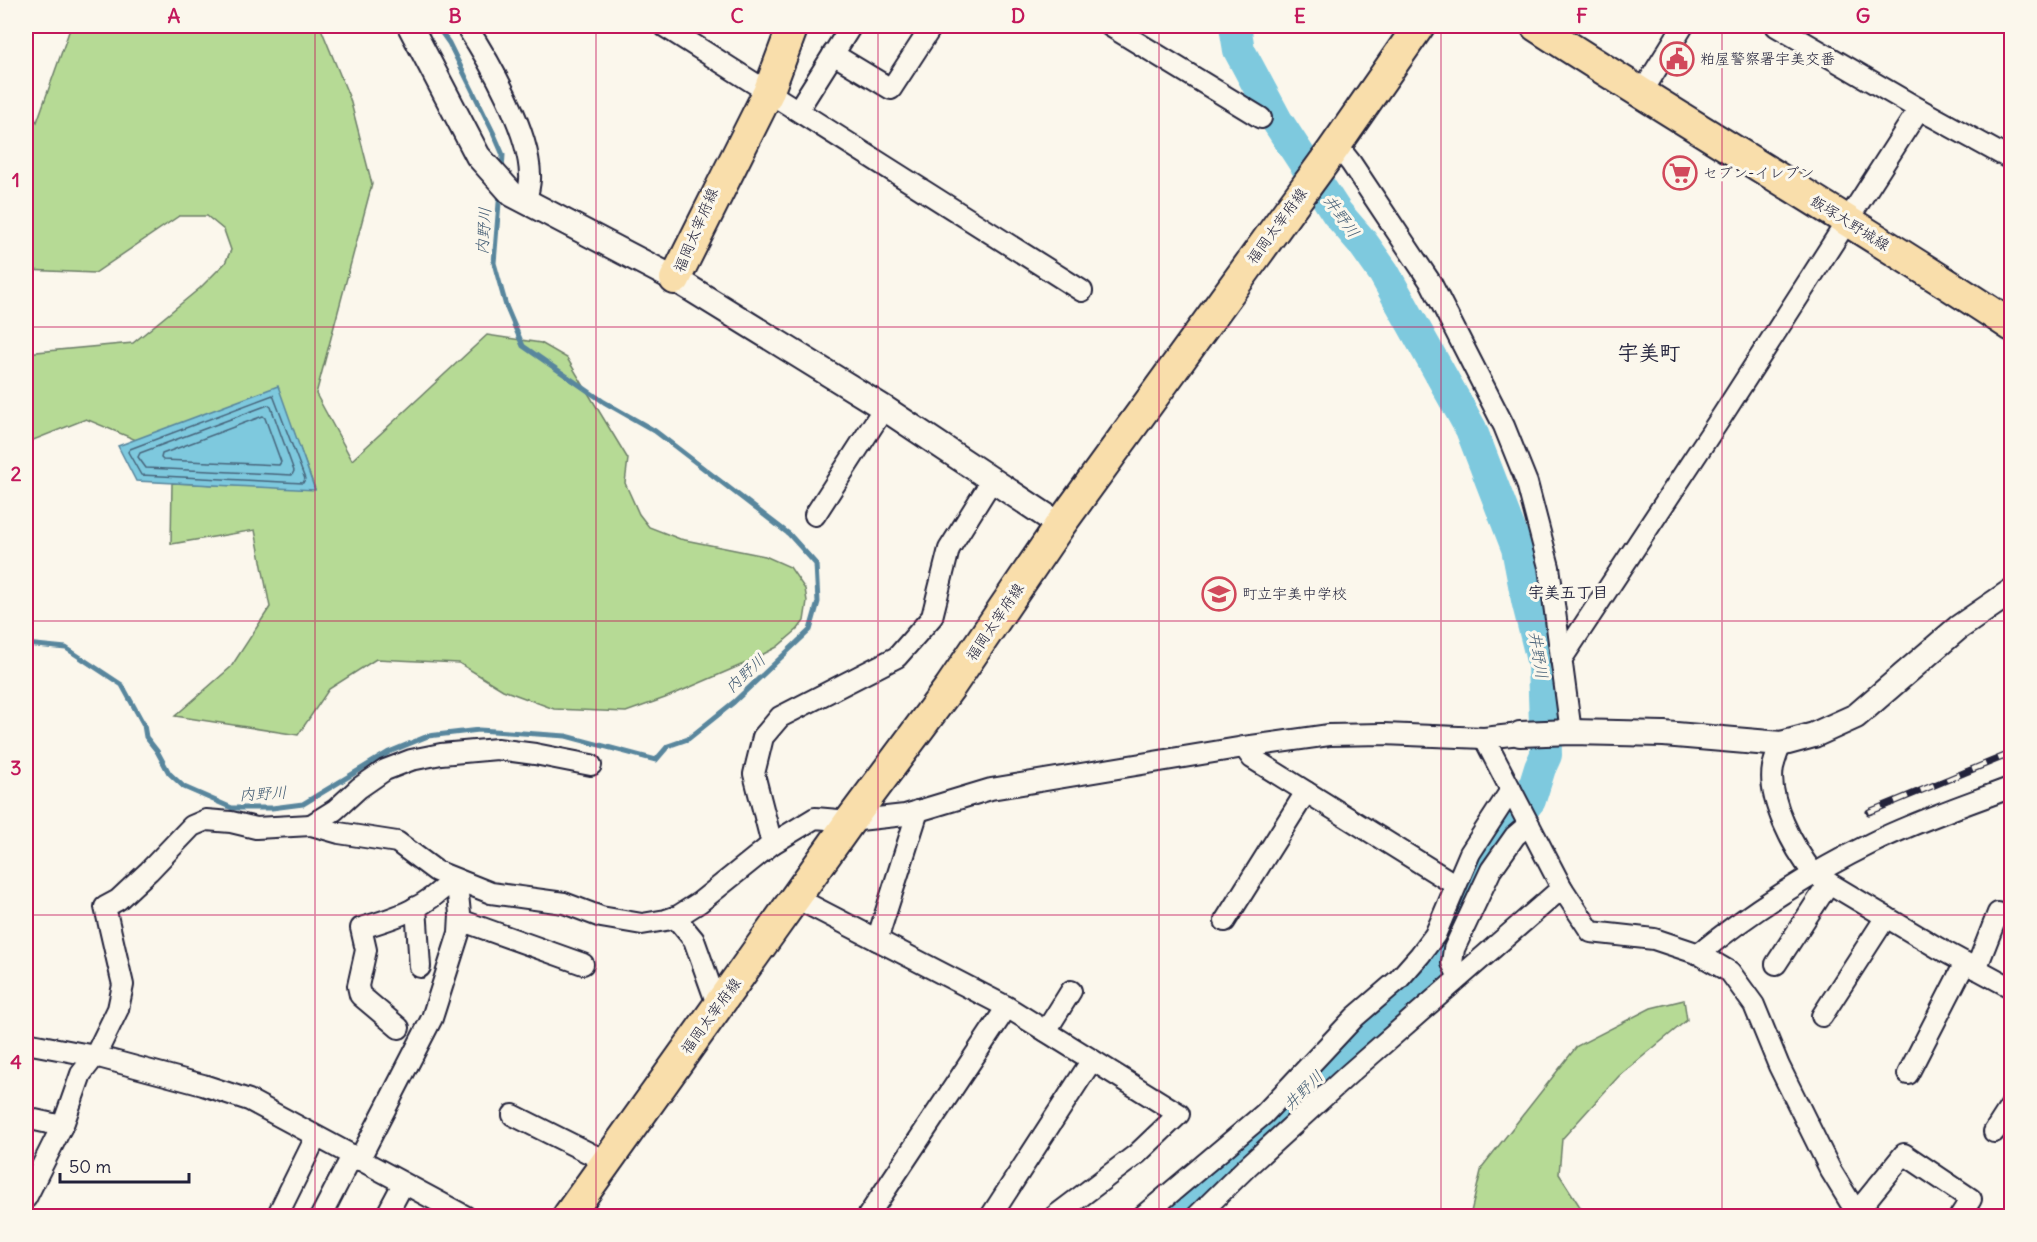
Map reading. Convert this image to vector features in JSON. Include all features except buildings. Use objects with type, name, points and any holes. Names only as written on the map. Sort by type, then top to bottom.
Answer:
[{"type":"main road","name":"福岡太宰府線","points":[[763,89],[776,26]]},
{"type":"main road","name":"福岡太宰府線","points":[[675,279],[792,26]]},
{"type":"main road","name":"福岡太宰府線","points":[[568,1216],[850,821],[950,687],[1060,525],[1334,148],[1419,26]]},
{"type":"main road","name":"飯塚大野城線","points":[[1536,26],[2012,326]]},
{"type":"street","points":[[410,26],[478,156],[519,198],[675,279],[884,408],[1060,525]]},
{"type":"street","points":[[466,26],[505,94],[522,133],[531,175],[519,198]]},
{"type":"street","points":[[664,26],[1082,291]]},
{"type":"street","points":[[798,110],[851,26]]},
{"type":"street","points":[[833,54],[891,88],[932,26]]},
{"type":"street","points":[[1110,26],[1261,118]]},
{"type":"street","points":[[1641,94],[1683,26]]},
{"type":"street","points":[[1776,26],[2012,160]]},
{"type":"street","points":[[1561,660],[1722,416],[1919,109]]},
{"type":"street","points":[[1334,148],[1351,163],[1431,283],[1504,426],[1527,483],[1549,567],[1571,732]]},
{"type":"street","points":[[815,515],[884,408]]},
{"type":"street","points":[[772,844],[754,774],[763,737],[780,717],[897,657],[932,617],[949,549],[992,480]]},
{"type":"street","points":[[26,1198],[62,1126],[81,1074],[95,1056],[118,1010],[123,985],[105,907],[118,900],[141,879],[192,826],[206,820],[231,822],[256,828],[311,825],[339,833],[397,842],[436,871],[491,893],[564,903],[601,917],[642,924],[675,917],[700,902],[772,844],[814,818],[850,821],[905,815],[991,789],[1244,747],[1329,735],[1394,734],[1484,738],[1571,732],[1664,734],[1781,744],[1815,735],[1856,716],[1958,628],[2012,591]]},
{"type":"street","points":[[1484,738],[1562,888],[1591,932],[1654,939],[1699,954],[1730,972],[1755,1005],[1779,1066],[1831,1171],[1850,1202],[1866,1212],[1904,1154],[1971,1200],[1960,1216]]},
{"type":"street","points":[[1781,744],[1773,768],[1776,806],[1801,858],[1821,879],[2012,988]]},
{"type":"street","points":[[1244,747],[1252,758],[1451,882]]},
{"type":"street","points":[[311,825],[335,810],[359,788],[385,770],[411,760],[441,754],[497,749],[591,765]]},
{"type":"street","points":[[1699,954],[1721,935],[1821,879],[1873,842],[2012,787]]},
{"type":"street","points":[[1143,1216],[1264,1114],[1355,1017],[1398,980],[1420,955],[1435,935],[1470,853],[1511,790]]},
{"type":"street","points":[[1225,921],[1306,792]]},
{"type":"street","points":[[877,940],[918,812]]},
{"type":"street","points":[[1459,977],[1452,963],[1454,949],[1491,870],[1515,836],[1529,824]]},
{"type":"street","points":[[399,1028],[360,995],[358,986],[366,950],[361,928],[400,917],[438,895],[453,879]]},
{"type":"street","points":[[321,1216],[432,1018],[459,933],[458,894],[453,879]]},
{"type":"street","points":[[1776,964],[1821,879]]},
{"type":"street","points":[[1197,1216],[1248,1166],[1562,888]]},
{"type":"street","points":[[796,898],[1007,1007],[1179,1114],[1137,1154],[1055,1216]]},
{"type":"street","points":[[416,907],[420,967]]},
{"type":"street","points":[[1908,1074],[1998,913]]},
{"type":"street","points":[[675,917],[694,940],[714,996],[721,1002]]},
{"type":"street","points":[[1822,1016],[1886,917]]},
{"type":"street","points":[[460,920],[583,964]]},
{"type":"street","points":[[1046,1031],[1071,991]]},
{"type":"street","points":[[868,1216],[1007,1007]]},
{"type":"street","points":[[26,1043],[95,1056],[249,1100],[465,1216]]},
{"type":"street","points":[[991,1216],[1092,1059]]},
{"type":"street","points":[[1994,1132],[2012,1104]]},
{"type":"street","points":[[513,1115],[607,1162]]},
{"type":"street","points":[[26,1118],[62,1126]]},
{"type":"street","points":[[277,1216],[316,1137]]},
{"type":"street","points":[[386,1216],[403,1184]]},
{"type":"green space","points":[[71,26],[320,26],[350,99],[372,184],[316,394],[352,460],[487,335],[541,343],[567,358],[628,459],[625,483],[639,514],[649,527],[680,539],[765,556],[790,567],[805,589],[807,601],[804,621],[798,629],[777,647],[746,663],[626,712],[554,709],[503,690],[459,663],[376,659],[329,689],[298,735],[175,716],[231,667],[270,607],[255,530],[171,544],[172,483],[315,489],[277,387],[136,440],[86,419],[26,443],[26,353],[133,343],[200,288],[225,263],[231,250],[224,230],[207,216],[179,216],[95,273],[26,270],[26,107],[37,122]]},
{"type":"green space","points":[[1684,1000],[1687,1020],[1619,1076],[1562,1139],[1559,1174],[1586,1216],[1470,1216],[1482,1167],[1577,1046],[1651,1008]]},
{"type":"water","points":[[278,386],[315,490],[136,481],[118,446]]},
{"type":"waterway","name":"内野川","points":[[437,26],[449,43],[493,132],[503,155],[502,170]]},
{"type":"waterway","name":"井野川","points":[[1168,1216],[1269,1126],[1293,1098],[1440,959],[1469,888],[1504,832],[1530,800],[1546,755],[1543,664],[1517,548],[1471,429],[1384,273],[1337,213],[1277,121],[1239,50],[1235,26]]},
{"type":"waterway","name":"内野川","points":[[26,644],[66,648],[122,685],[144,725],[146,737],[169,773],[184,787],[232,808],[272,808],[303,804],[389,752],[428,736],[479,730],[566,736],[656,760],[668,746],[688,739],[734,702],[810,630],[818,602],[816,564],[789,534],[655,431],[604,402],[523,346],[506,306],[494,263],[500,191]]},
{"type":"railway","points":[[1869,812],[2012,753]]},
{"type":"place","name":"粕屋警察署宇美交番","points":[[1677,59]]},
{"type":"place","name":"セブン-イレブン","points":[[1680,173]]},
{"type":"place","name":"町立宇美中学校","points":[[1219,594]]},
{"type":"district","name":"宇美町","points":[[1649,353]]},
{"type":"district","name":"宇美五丁目","points":[[1568,592]]}]
